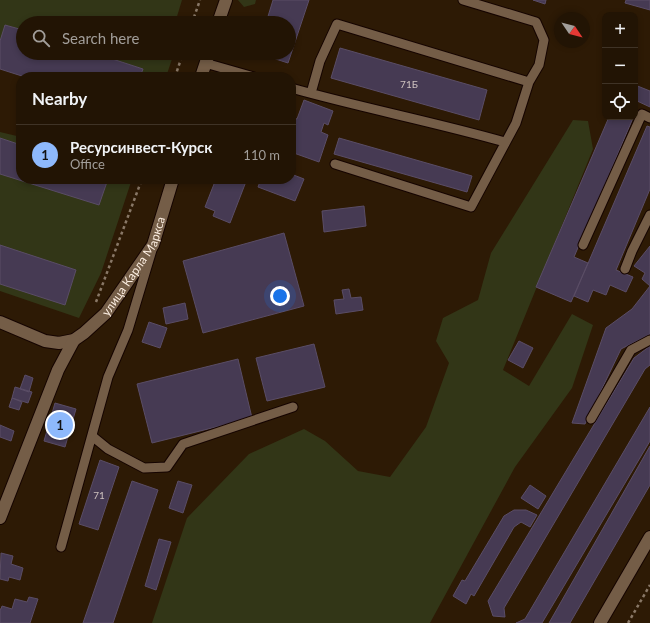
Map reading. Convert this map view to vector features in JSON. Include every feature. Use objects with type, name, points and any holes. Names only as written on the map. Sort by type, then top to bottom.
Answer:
[{"type":"street","points":[[220,16],[226,0]]},
{"type":"street","points":[[203,72],[206,60]]},
{"type":"street","name":"улица Карла Маркса","points":[[0,518],[58,370],[74,340],[106,313],[154,245],[172,184]]},
{"type":"street","points":[[0,322],[45,341],[59,343],[74,340]]},
{"type":"street","points":[[600,623],[650,537]]},
{"type":"lane","points":[[335,164],[471,207],[516,122],[529,82],[539,65],[544,40],[536,22],[462,0]]},
{"type":"lane","points":[[311,93],[320,61],[338,24],[529,82]]},
{"type":"lane","points":[[212,60],[242,72]]},
{"type":"lane","points":[[296,89],[414,120],[452,126],[505,142]]},
{"type":"lane","points":[[583,245],[642,114],[650,118]]},
{"type":"lane","points":[[625,269],[632,251],[650,215]]},
{"type":"lane","points":[[61,547],[108,378],[128,330],[154,245]]},
{"type":"lane","points":[[591,420],[631,350],[650,340]]},
{"type":"lane","points":[[92,436],[108,449],[144,468],[167,467],[183,444],[293,407]]},
{"type":"path","points":[[194,16],[200,0]]},
{"type":"path","points":[[177,72],[181,60]]},
{"type":"path","points":[[95,305],[140,184]]},
{"type":"path","points":[[628,623],[650,586]]},
{"type":"green space","points":[[0,0],[182,0],[177,16],[16,16],[16,28],[6,25],[0,41]]},
{"type":"green space","points":[[238,0],[256,0],[255,4],[244,7]]},
{"type":"green space","points":[[115,60],[172,60],[168,72],[142,72],[143,69]]},
{"type":"green space","points":[[573,120],[588,121],[593,149],[503,370],[529,386],[572,314],[593,325],[572,388],[515,467],[430,623],[152,623],[187,518],[249,454],[304,429],[325,441],[358,471],[390,477],[426,427],[449,363],[436,341],[443,318],[478,300],[491,253]]},
{"type":"green space","points":[[0,132],[16,136],[16,184],[130,184],[101,273],[79,318],[0,291]]},
{"type":"building","points":[[273,0],[309,0],[296,39],[296,16],[268,16]]},
{"type":"building","points":[[533,0],[546,0],[545,4]]},
{"type":"building","points":[[626,0],[650,0],[650,10],[625,3]]},
{"type":"building","points":[[5,25],[16,28],[16,60],[115,60],[143,69],[142,72],[16,72],[16,74],[0,69],[0,41]]},
{"type":"building","points":[[340,48],[487,90],[479,120],[331,78]]},
{"type":"building","points":[[279,60],[289,60],[288,63]]},
{"type":"building","points":[[638,86],[650,91],[650,107],[638,101]]},
{"type":"building","points":[[304,100],[333,111],[328,125],[324,123],[321,132],[328,135],[319,162],[296,154],[297,119]]},
{"type":"building","points":[[608,120],[632,120],[574,257],[588,263],[571,302],[536,287]]},
{"type":"building","points":[[647,126],[650,127],[650,189],[616,270],[633,277],[626,292],[610,285],[606,295],[593,290],[588,302],[574,296]]},
{"type":"building","points":[[0,138],[16,143],[16,179],[0,174]]},
{"type":"building","points":[[339,138],[472,176],[467,192],[334,154]]},
{"type":"building","points":[[296,176],[304,179],[295,201],[258,187],[259,184],[296,184]]},
{"type":"building","points":[[32,184],[106,184],[99,205]]},
{"type":"building","points":[[214,184],[245,184],[230,223],[213,216],[215,211],[205,207]]},
{"type":"building","points":[[364,206],[366,226],[324,232],[322,211]]},
{"type":"building","points":[[284,233],[304,306],[203,333],[183,261]]},
{"type":"building","points":[[0,245],[76,270],[65,305],[0,284]]},
{"type":"building","points":[[650,246],[650,286],[642,279],[645,273],[634,266]]},
{"type":"building","points":[[650,286],[650,334],[621,349],[585,424],[572,423],[606,328],[632,309]]},
{"type":"building","points":[[349,289],[351,298],[361,297],[363,310],[336,314],[334,300],[344,299],[342,290]]},
{"type":"building","points":[[185,303],[188,319],[166,324],[163,308]]},
{"type":"building","points":[[149,322],[167,328],[160,348],[142,342]]},
{"type":"building","points":[[519,341],[533,348],[523,368],[508,360]]},
{"type":"building","points":[[314,344],[325,387],[267,401],[256,358]]},
{"type":"building","points":[[650,346],[650,365],[645,369],[504,608],[505,617],[493,616],[488,601],[634,358]]},
{"type":"building","points":[[238,359],[252,418],[152,443],[137,384]]},
{"type":"building","points":[[25,375],[33,378],[29,392],[20,389]]},
{"type":"building","points":[[15,387],[32,392],[28,403],[12,398]]},
{"type":"building","points":[[12,398],[22,402],[19,410],[9,407]]},
{"type":"building","points":[[55,403],[76,409],[65,447],[44,441]]},
{"type":"building","points":[[650,407],[650,441],[542,623],[516,623],[525,619]]},
{"type":"building","points":[[0,425],[14,431],[11,441],[0,437]]},
{"type":"building","points":[[650,446],[650,485],[570,623],[549,623]]},
{"type":"building","points":[[100,460],[119,467],[98,530],[79,524]]},
{"type":"building","points":[[132,481],[158,490],[113,623],[83,623]]},
{"type":"building","points":[[178,481],[192,485],[183,513],[169,508]]},
{"type":"building","points":[[530,485],[546,496],[538,509],[521,498]]},
{"type":"building","points":[[514,510],[526,510],[537,515],[530,527],[521,522],[514,527],[474,596],[471,594],[466,604],[453,596],[462,580],[465,581],[504,516]]},
{"type":"building","points":[[159,539],[171,542],[156,590],[145,586]]},
{"type":"building","points":[[1,553],[13,556],[11,564],[23,568],[20,580],[9,577],[8,581],[0,579]]},
{"type":"building","points":[[29,597],[38,599],[30,623],[0,623],[0,609],[2,606],[12,609],[15,599],[27,602]]},
{"type":"place","name":"Ресурсинвест-Курск","points":[[60,425]]}]
